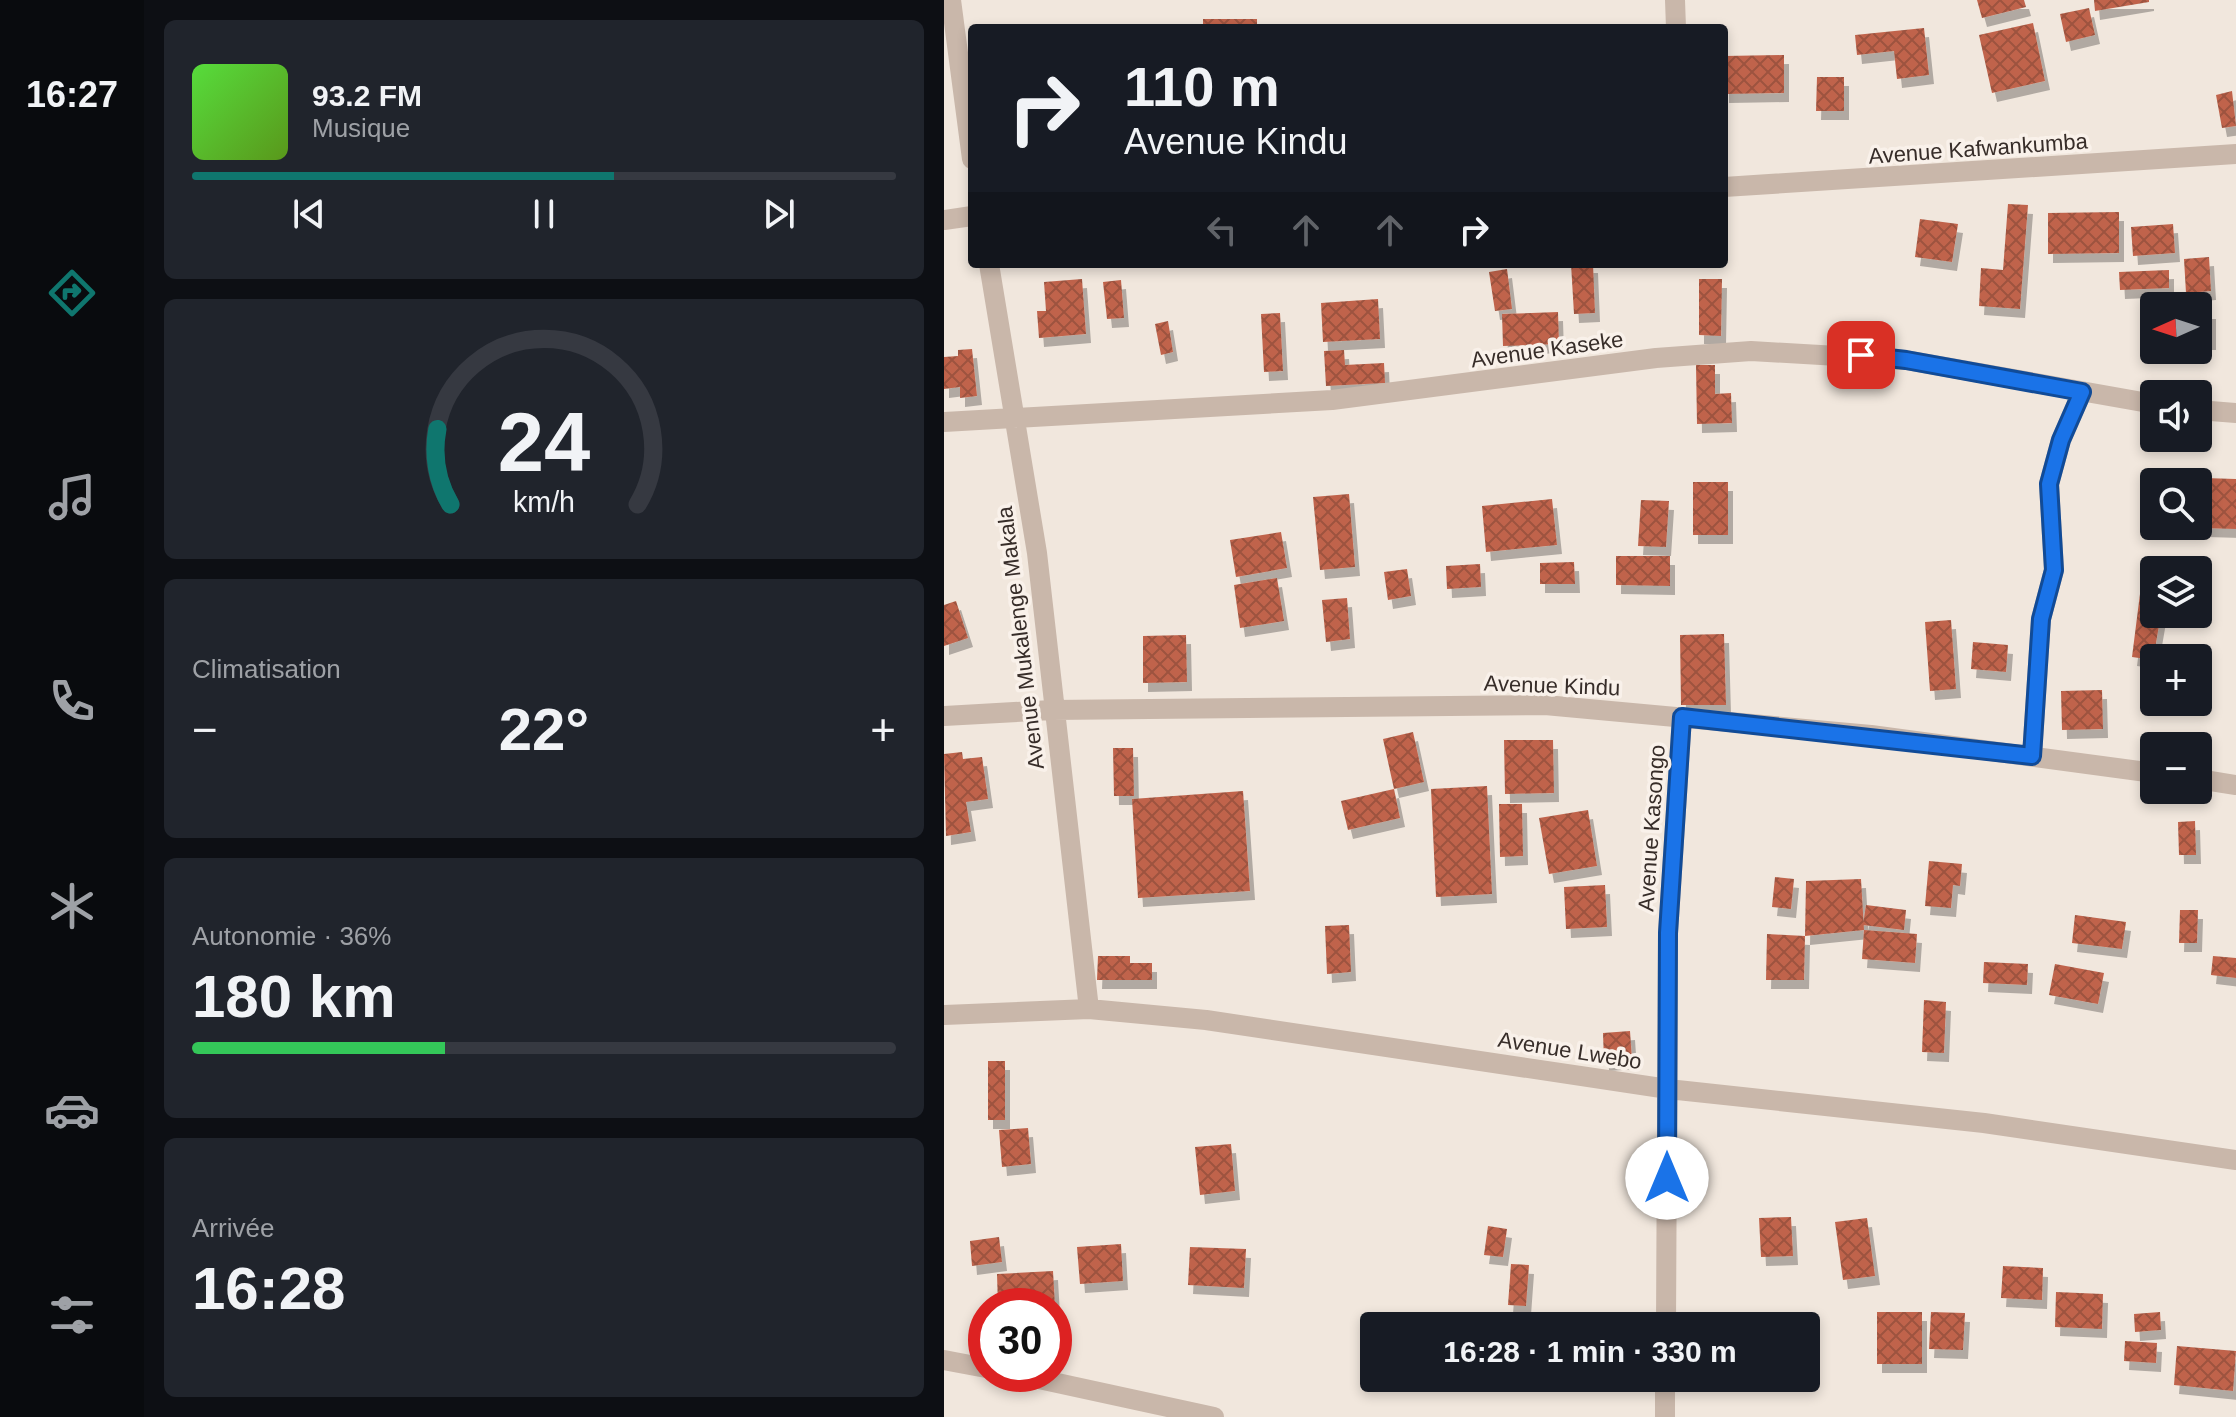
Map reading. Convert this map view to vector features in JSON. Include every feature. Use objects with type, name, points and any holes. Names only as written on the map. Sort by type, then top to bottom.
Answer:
[{"type":"street","points":[[951,0],[968,129]]},
{"type":"street","points":[[1675,0],[1676,24]]},
{"type":"street","name":"Avenue Kafwankumba","points":[[1728,187],[2236,154]]},
{"type":"street","points":[[944,220],[968,217]]},
{"type":"street","name":"Avenue Mukalenge Makala","points":[[995,268],[1037,553],[1052,710],[1089,1009]]},
{"type":"street","name":"Avenue Kaseke","points":[[944,422],[1332,400],[1656,358],[1751,351],[1906,360],[2140,402]]},
{"type":"street","points":[[2032,756],[2041,619],[2054,570],[2049,484],[2061,440],[2082,392]]},
{"type":"street","points":[[2212,411],[2236,413]]},
{"type":"street","name":"Avenue Kindu","points":[[944,716],[1052,710],[1545,705],[1682,717],[2140,771]]},
{"type":"street","name":"Avenue Kasongo","points":[[1666,1312],[1668,933],[1682,717]]},
{"type":"street","points":[[2212,781],[2236,785]]},
{"type":"street","name":"Avenue Lwebo","points":[[944,1015],[1089,1009],[1206,1020],[1668,1089],[1984,1123],[2236,1160]]},
{"type":"street","points":[[944,1360],[968,1365]]},
{"type":"street","points":[[1072,1386],[1214,1417]]},
{"type":"street","points":[[1665,1392],[1665,1417]]},
{"type":"building","points":[[1977,0],[2024,0],[2026,7],[1982,18]]},
{"type":"building","points":[[2094,0],[2149,0],[2149,2],[2095,11]]},
{"type":"building","points":[[2089,8],[2095,35],[2066,42],[2060,14]]},
{"type":"building","points":[[1203,19],[1257,19],[1257,24],[1203,24]]},
{"type":"building","points":[[2033,23],[2045,81],[1992,93],[1979,35]]},
{"type":"building","points":[[1924,28],[1929,75],[1897,79],[1894,51],[1857,55],[1855,35]]},
{"type":"building","points":[[1784,55],[1784,93],[1728,94],[1728,56]]},
{"type":"building","points":[[1817,77],[1844,77],[1844,111],[1816,111]]},
{"type":"building","points":[[2232,91],[2236,126],[2222,128],[2216,95]]},
{"type":"building","points":[[2008,204],[2028,205],[2020,309],[1979,306],[1981,268],[2003,270]]},
{"type":"building","points":[[2119,212],[2119,253],[2048,254],[2048,213]]},
{"type":"building","points":[[1920,219],[1958,224],[1952,262],[1915,257]]},
{"type":"building","points":[[2173,224],[2175,253],[2133,256],[2131,227]]},
{"type":"building","points":[[2209,257],[2211,291],[2186,292],[2184,259]]},
{"type":"building","points":[[1571,268],[1593,268],[1595,313],[1574,314]]},
{"type":"building","points":[[1507,269],[1512,309],[1495,311],[1489,272]]},
{"type":"building","points":[[2169,270],[2169,288],[2120,290],[2119,272]]},
{"type":"building","points":[[1082,279],[1086,334],[1039,338],[1037,311],[1046,311],[1044,282]]},
{"type":"building","points":[[1699,279],[1722,279],[1721,336],[1699,335]]},
{"type":"building","points":[[1121,280],[1124,318],[1107,319],[1103,282]]},
{"type":"building","points":[[1378,299],[1380,339],[1323,342],[1321,303]]},
{"type":"building","points":[[1558,312],[1559,344],[1503,346],[1502,314]]},
{"type":"building","points":[[1280,313],[1283,371],[1264,372],[1261,314]]},
{"type":"building","points":[[1168,321],[1173,352],[1161,355],[1155,324]]},
{"type":"building","points":[[972,349],[977,396],[960,398],[960,387],[944,389],[944,357],[958,356],[958,350]]},
{"type":"building","points":[[1344,350],[1345,365],[1384,363],[1385,383],[1326,386],[1324,351]]},
{"type":"building","points":[[1696,365],[1715,365],[1715,394],[1731,393],[1732,423],[1697,424]]},
{"type":"building","points":[[2212,478],[2236,479],[2236,529],[2212,528]]},
{"type":"building","points":[[1693,482],[1728,482],[1728,535],[1693,535]]},
{"type":"building","points":[[1349,494],[1355,567],[1320,570],[1313,497]]},
{"type":"building","points":[[1552,499],[1557,545],[1486,552],[1482,506]]},
{"type":"building","points":[[1641,500],[1669,501],[1666,547],[1638,546]]},
{"type":"building","points":[[1281,532],[1287,568],[1236,577],[1230,540]]},
{"type":"building","points":[[1616,556],[1670,556],[1670,586],[1616,585]]},
{"type":"building","points":[[1574,562],[1575,584],[1540,584],[1540,563]]},
{"type":"building","points":[[1480,564],[1481,587],[1447,589],[1446,566]]},
{"type":"building","points":[[1407,569],[1411,596],[1388,600],[1384,572]]},
{"type":"building","points":[[1277,578],[1284,621],[1240,628],[1234,585]]},
{"type":"building","points":[[2140,594],[2140,628],[2159,628],[2156,644],[2140,644],[2140,658],[2132,657]]},
{"type":"building","points":[[1347,598],[1350,639],[1326,642],[1322,600]]},
{"type":"building","points":[[956,601],[968,638],[944,646],[944,605]]},
{"type":"building","points":[[1951,620],[1956,689],[1930,691],[1925,622]]},
{"type":"building","points":[[1724,634],[1726,705],[1681,705],[1680,635]]},
{"type":"building","points":[[1186,635],[1187,682],[1143,683],[1143,636]]},
{"type":"building","points":[[1973,642],[2008,645],[2006,672],[1971,669]]},
{"type":"building","points":[[2102,690],[2103,729],[2062,730],[2061,691]]},
{"type":"building","points":[[1413,732],[1424,782],[1394,789],[1383,739]]},
{"type":"building","points":[[1504,740],[1553,740],[1554,793],[1505,794]]},
{"type":"building","points":[[1113,748],[1133,748],[1134,796],[1114,796]]},
{"type":"building","points":[[962,752],[963,759],[982,757],[988,799],[966,802],[971,832],[946,836],[944,754]]},
{"type":"building","points":[[1487,786],[1492,894],[1436,897],[1431,789]]},
{"type":"building","points":[[1394,789],[1400,818],[1348,830],[1341,801]]},
{"type":"building","points":[[1243,791],[1250,891],[1138,898],[1132,799]]},
{"type":"building","points":[[1499,804],[1522,804],[1523,856],[1500,857]]},
{"type":"building","points":[[1588,810],[1597,866],[1549,874],[1539,818]]},
{"type":"building","points":[[2195,821],[2196,855],[2179,855],[2178,822]]},
{"type":"building","points":[[1929,861],[1962,864],[1960,886],[1953,885],[1951,908],[1925,906]]},
{"type":"building","points":[[1775,877],[1794,879],[1791,909],[1772,907]]},
{"type":"building","points":[[1861,879],[1864,930],[1805,936],[1806,881]]},
{"type":"building","points":[[1605,885],[1607,927],[1566,929],[1564,887]]},
{"type":"building","points":[[1866,905],[1906,910],[1904,930],[1863,925]]},
{"type":"building","points":[[2180,910],[2198,910],[2197,943],[2179,943]]},
{"type":"building","points":[[2075,915],[2126,922],[2122,949],[2072,943]]},
{"type":"building","points":[[1349,925],[1351,972],[1327,974],[1325,926]]},
{"type":"building","points":[[1864,930],[1917,934],[1915,963],[1862,959]]},
{"type":"building","points":[[1767,934],[1805,936],[1804,980],[1766,980]]},
{"type":"building","points":[[1098,956],[1130,956],[1130,963],[1152,963],[1152,980],[1097,980]]},
{"type":"building","points":[[2213,956],[2236,958],[2236,978],[2211,975]]},
{"type":"building","points":[[1984,962],[2028,964],[2027,985],[1983,983]]},
{"type":"building","points":[[2055,964],[2104,973],[2098,1004],[2049,995]]},
{"type":"building","points":[[1924,1000],[1946,1002],[1944,1053],[1922,1052]]},
{"type":"building","points":[[1630,1031],[1632,1060],[1604,1062],[1603,1033]]},
{"type":"building","points":[[988,1061],[1005,1061],[1005,1120],[988,1120]]},
{"type":"building","points":[[1028,1128],[1031,1164],[1002,1167],[999,1130]]},
{"type":"building","points":[[1231,1144],[1235,1191],[1200,1195],[1195,1147]]},
{"type":"building","points":[[1791,1217],[1793,1256],[1761,1257],[1759,1218]]},
{"type":"building","points":[[1867,1218],[1875,1276],[1843,1280],[1835,1222]]},
{"type":"building","points":[[1488,1226],[1507,1229],[1503,1257],[1484,1255]]},
{"type":"building","points":[[999,1237],[1002,1262],[972,1266],[970,1241]]},
{"type":"building","points":[[1121,1244],[1123,1281],[1080,1284],[1077,1247]]},
{"type":"building","points":[[1190,1247],[1246,1249],[1244,1288],[1188,1285]]},
{"type":"building","points":[[1511,1264],[1529,1265],[1526,1306],[1508,1305]]},
{"type":"building","points":[[2003,1266],[2043,1268],[2042,1300],[2001,1298]]},
{"type":"building","points":[[1053,1271],[1054,1288],[997,1288],[997,1274]]},
{"type":"building","points":[[2056,1292],[2103,1294],[2102,1329],[2055,1327]]},
{"type":"building","points":[[1877,1312],[1922,1312],[1922,1364],[1877,1364]]},
{"type":"building","points":[[1931,1312],[1965,1313],[1963,1350],[1929,1349]]},
{"type":"building","points":[[2160,1312],[2161,1330],[2135,1332],[2134,1314]]},
{"type":"building","points":[[2125,1341],[2157,1343],[2156,1363],[2124,1361]]},
{"type":"building","points":[[2177,1346],[2236,1351],[2233,1391],[2174,1385]]},
{"type":"route","points":[[1667,1178],[1668,933],[1682,717],[1871,735],[2032,756],[2038,706],[2037,659],[2041,619],[2049,599],[2054,570],[2049,484],[2061,440],[2082,392],[1906,360],[1861,355]]}]
